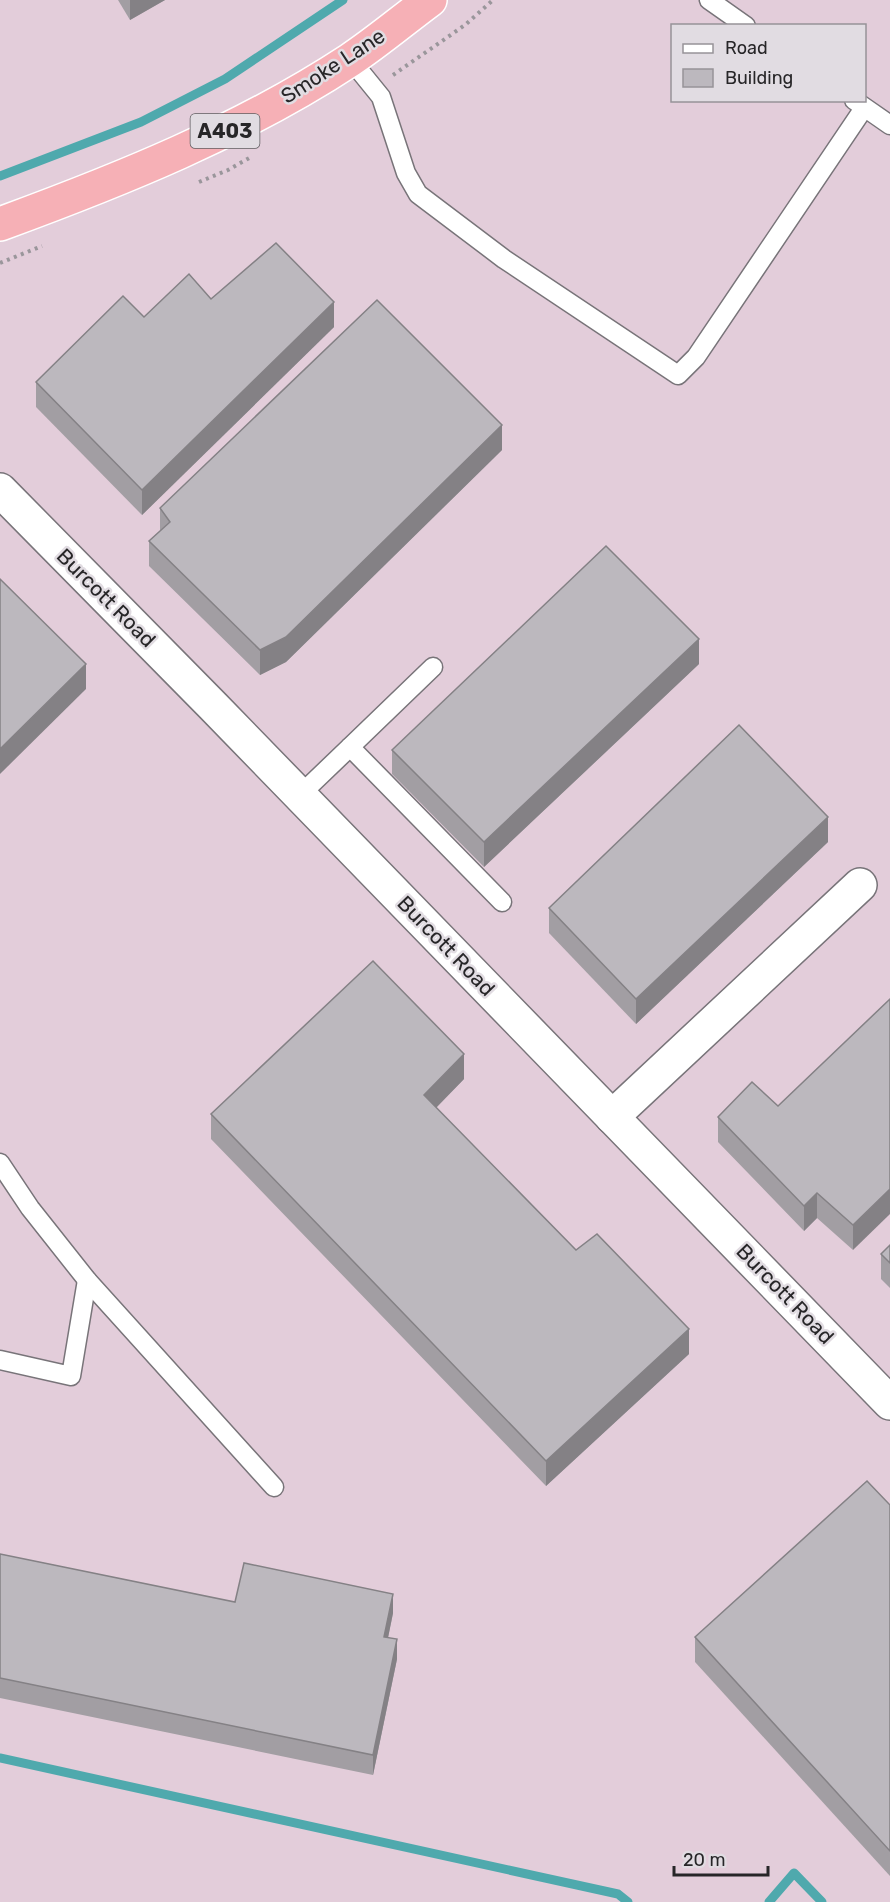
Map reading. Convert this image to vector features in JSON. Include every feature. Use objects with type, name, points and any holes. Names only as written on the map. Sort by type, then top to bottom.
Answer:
[{"type":"highway","name":"Smoke Lane","points":[[0,224],[83,193],[232,127],[351,60],[430,0]]},
{"type":"street","name":"Burcott Road","points":[[0,490],[300,795],[890,1403]]},
{"type":"street","points":[[612,1117],[860,885]]},
{"type":"lane","points":[[709,0],[743,24]]},
{"type":"lane","points":[[351,60],[381,97],[406,173],[418,194],[504,259],[678,375],[696,357],[812,187],[847,131],[859,104],[890,125]]},
{"type":"lane","points":[[300,795],[433,667]]},
{"type":"lane","points":[[350,747],[502,902]]},
{"type":"lane","points":[[0,1163],[30,1208],[87,1280],[274,1487]]},
{"type":"lane","points":[[0,1360],[71,1376],[87,1280]]},
{"type":"shaded area","points":[[0,0],[890,0],[890,1902],[0,1902]]},
{"type":"building","points":[[276,243],[334,302],[142,490],[36,382],[123,296],[144,317],[189,274],[211,299]]},
{"type":"building","points":[[377,300],[502,425],[286,637],[260,650],[149,541],[170,522],[160,508]]},
{"type":"building","points":[[606,546],[699,639],[484,842],[392,750]]},
{"type":"building","points":[[0,579],[86,664],[0,749]]},
{"type":"building","points":[[739,725],[828,817],[636,999],[549,908]]},
{"type":"building","points":[[373,961],[464,1054],[424,1095],[576,1250],[597,1234],[689,1329],[546,1461],[211,1114]]},
{"type":"building","points":[[890,999],[890,1189],[853,1225],[817,1193],[804,1206],[718,1117],[752,1082],[778,1106]]},
{"type":"building","points":[[890,1245],[890,1263],[881,1254]]},
{"type":"building","points":[[867,1481],[890,1505],[890,1851],[695,1637]]},
{"type":"building","points":[[0,1554],[235,1602],[244,1563],[393,1594],[384,1637],[397,1639],[373,1755],[0,1678]]},
{"type":"waterway","points":[[0,176],[141,122],[225,79],[343,0]]},
{"type":"waterway","points":[[0,1758],[618,1894],[628,1902]]},
{"type":"waterway","points":[[769,1902],[794,1873],[822,1902]]}]
